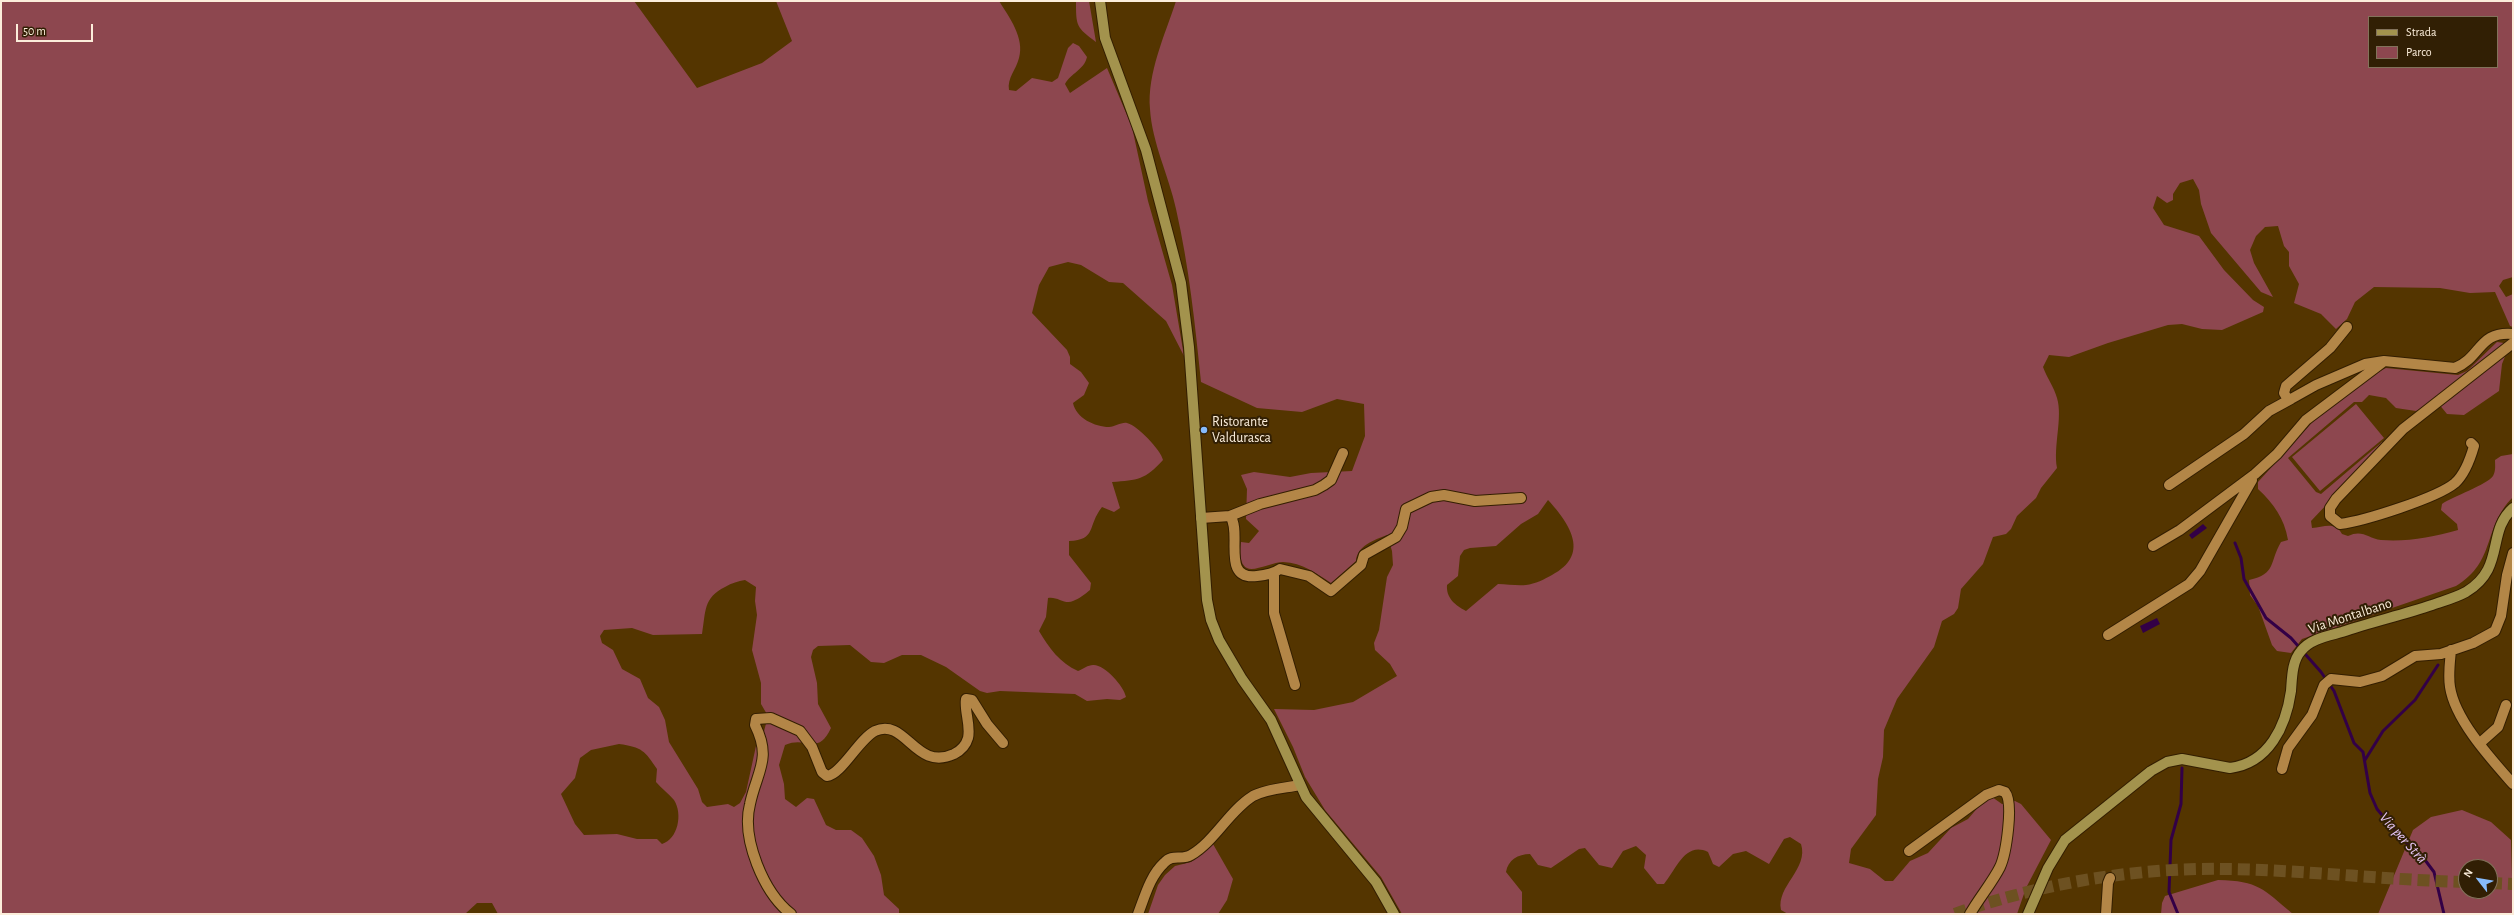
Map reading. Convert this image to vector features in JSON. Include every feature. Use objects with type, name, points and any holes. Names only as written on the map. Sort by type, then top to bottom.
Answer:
[{"type":"main road","points":[[1100,1],[1105,38],[1146,150],[1181,283],[1189,347],[1206,600],[1210,620],[1242,679],[1271,720],[1300,785],[1318,814],[1376,882],[1394,914]]},
{"type":"main road","name":"Via Montalbano","points":[[2028,914],[2048,868],[2065,840],[2151,771],[2167,762],[2182,759],[2230,768],[2238,767],[2267,750],[2280,731],[2290,699],[2296,658],[2306,646],[2330,636],[2448,599],[2476,585],[2488,571],[2497,546],[2501,526],[2513,508]]},
{"type":"street","points":[[2291,399],[2284,395],[2286,386],[2330,348],[2347,327]]},
{"type":"street","points":[[2169,485],[2244,434],[2269,411],[2329,379],[2365,364],[2384,361],[2455,368],[2463,364],[2493,335],[2500,333],[2513,334]]},
{"type":"street","points":[[2471,443],[2474,446],[2462,476],[2448,488],[2357,522],[2340,524],[2330,516],[2330,508],[2336,499],[2389,443],[2513,343]]},
{"type":"street","points":[[2153,546],[2180,530],[2255,474],[2277,454],[2306,420],[2384,361]]},
{"type":"street","points":[[1201,518],[1230,516],[1260,504],[1315,490],[1331,480],[1343,453]]},
{"type":"street","points":[[2108,635],[2189,584],[2200,571],[2255,474]]},
{"type":"street","points":[[1230,516],[1234,523],[1236,535],[1233,551],[1240,572],[1251,576],[1274,573],[1280,568],[1301,573],[1333,590],[1361,565],[1364,555],[1400,533],[1404,512],[1410,506],[1438,494],[1475,501],[1521,498]]},
{"type":"street","points":[[2282,769],[2288,748],[2312,715],[2320,690],[2331,679],[2360,682],[2382,676],[2415,656],[2441,654],[2473,643],[2495,632],[2501,616],[2507,575],[2513,553]]},
{"type":"street","points":[[1274,573],[1274,613],[1295,685]]},
{"type":"street","points":[[2451,650],[2450,687],[2456,707],[2480,743],[2513,784]]},
{"type":"street","points":[[791,914],[779,904],[770,893],[763,878],[750,837],[749,805],[763,758],[763,740],[755,724],[756,720],[771,718],[800,731],[812,747],[822,772],[827,776],[836,772],[861,742],[876,731],[893,730],[927,756],[936,758],[955,753],[962,748],[968,740],[966,699],[972,700],[987,724],[1003,743]]},
{"type":"street","points":[[2480,743],[2498,727],[2506,705]]},
{"type":"street","points":[[1138,914],[1149,885],[1159,869],[1169,858],[1173,856],[1186,858],[1197,851],[1253,796],[1300,785]]},
{"type":"street","points":[[1909,851],[1986,795],[1999,790],[2005,792],[2010,803],[2002,863],[1970,914]]},
{"type":"street","points":[[2106,914],[2108,883],[2110,878]]},
{"type":"green space","points":[[1,1],[634,1],[697,88],[762,63],[792,41],[776,1],[999,1],[1015,28],[1020,43],[1019,58],[1010,78],[1009,90],[1016,91],[1032,78],[1052,82],[1058,78],[1068,48],[1073,43],[1079,46],[1087,57],[1083,65],[1065,84],[1070,93],[1107,68],[1132,127],[1148,201],[1172,285],[1184,356],[1166,321],[1123,283],[1109,282],[1081,265],[1068,262],[1049,267],[1039,285],[1032,313],[1067,350],[1070,357],[1070,364],[1081,372],[1089,383],[1084,395],[1073,403],[1075,408],[1087,421],[1104,427],[1127,423],[1137,428],[1158,450],[1163,460],[1151,472],[1140,478],[1128,481],[1112,482],[1120,508],[1114,512],[1102,507],[1094,520],[1088,535],[1078,540],[1069,541],[1069,555],[1091,583],[1090,590],[1080,598],[1070,602],[1055,598],[1048,598],[1046,617],[1039,631],[1051,649],[1066,664],[1078,671],[1091,665],[1103,668],[1113,676],[1122,687],[1126,697],[1120,700],[1107,699],[1087,701],[1075,694],[1000,691],[987,693],[980,691],[946,667],[921,655],[902,655],[884,663],[871,662],[850,645],[818,646],[813,650],[811,657],[817,683],[818,704],[831,728],[826,737],[816,743],[811,744],[800,742],[785,745],[779,765],[784,784],[785,799],[796,807],[807,798],[814,799],[826,825],[836,830],[851,830],[862,838],[874,856],[881,875],[884,895],[899,909],[899,914],[498,914],[492,903],[477,903],[465,914],[1,914]],"holes":[[[745,580],[756,587],[755,601],[757,615],[752,650],[761,683],[761,704],[768,716],[763,735],[756,746],[746,792],[740,803],[734,807],[728,804],[707,807],[702,802],[698,789],[669,742],[665,720],[659,707],[648,698],[640,679],[622,669],[613,650],[602,643],[600,636],[604,630],[632,628],[653,635],[702,634],[705,612],[709,601],[718,591],[730,584]],[[619,744],[638,748],[646,754],[657,769],[656,782],[674,800],[677,806],[678,819],[675,832],[672,837],[662,844],[657,839],[637,839],[617,834],[584,835],[575,824],[561,794],[575,778],[580,758],[591,750]]]},
{"type":"green space","points":[[1076,1],[1089,1],[1096,42],[1084,33],[1078,25],[1076,16]]},
{"type":"green space","points":[[1176,1],[2513,1],[2513,277],[2503,280],[2499,286],[2506,297],[2513,294],[2513,327],[2510,326],[2495,292],[2470,293],[2440,288],[2374,287],[2355,302],[2347,319],[2336,329],[2321,314],[2294,303],[2299,284],[2289,266],[2289,252],[2284,246],[2278,226],[2265,227],[2256,236],[2250,250],[2254,263],[2273,297],[2261,292],[2211,233],[2201,204],[2199,190],[2193,179],[2180,183],[2173,194],[2173,200],[2167,203],[2157,196],[2153,208],[2164,225],[2199,236],[2224,270],[2253,300],[2264,307],[2263,312],[2222,330],[2202,329],[2182,324],[2168,325],[2108,343],[2069,357],[2049,355],[2043,367],[2056,394],[2059,406],[2056,451],[2057,468],[2041,488],[2036,498],[2017,516],[2011,529],[2006,534],[1993,537],[1983,564],[1961,589],[1958,608],[1954,614],[1942,621],[1934,647],[1897,699],[1884,730],[1883,757],[1878,779],[1876,815],[1851,849],[1849,863],[1870,869],[1885,881],[1893,881],[1910,861],[1928,853],[1951,828],[1968,819],[1986,798],[1992,797],[2002,804],[2015,801],[2021,804],[2051,840],[2026,888],[2017,914],[1788,914],[1781,910],[1781,901],[1787,885],[1801,861],[1802,853],[1801,844],[1790,837],[1784,839],[1769,864],[1746,851],[1733,854],[1719,867],[1713,864],[1708,852],[1693,850],[1682,859],[1664,884],[1657,884],[1644,868],[1646,855],[1636,846],[1623,851],[1612,868],[1599,865],[1585,848],[1579,849],[1551,868],[1538,865],[1530,854],[1526,854],[1514,858],[1509,864],[1506,872],[1522,892],[1522,914],[1402,914],[1381,877],[1325,810],[1305,777],[1293,747],[1274,709],[1314,710],[1353,702],[1397,676],[1390,664],[1375,650],[1374,643],[1379,630],[1387,577],[1393,565],[1392,551],[1387,535],[1367,544],[1359,551],[1356,561],[1331,583],[1309,569],[1297,564],[1279,562],[1254,569],[1247,568],[1241,560],[1240,549],[1241,542],[1249,543],[1259,531],[1246,519],[1247,489],[1241,475],[1254,472],[1290,477],[1311,473],[1352,471],[1365,436],[1364,404],[1337,399],[1302,412],[1257,408],[1201,382],[1191,295],[1181,230],[1151,122],[1151,82],[1162,41]],"holes":[[[1548,500],[1564,519],[1573,539],[1571,558],[1564,567],[1549,577],[1533,584],[1498,584],[1466,611],[1452,601],[1448,594],[1447,585],[1458,576],[1460,556],[1464,550],[1470,548],[1496,546],[1521,524],[1538,514]]]},
{"type":"green space","points":[[2497,342],[2504,343],[2508,349],[2502,364],[2499,391],[2464,415],[2447,414],[2438,403],[2416,411],[2396,408],[2386,398],[2369,395],[2362,402],[2354,402],[2288,458],[2316,492],[2321,494],[2382,442],[2384,444],[2311,521],[2312,528],[2333,526],[2336,527],[2342,534],[2348,536],[2357,533],[2381,540],[2410,540],[2458,530],[2457,524],[2441,510],[2442,504],[2490,479],[2495,472],[2495,460],[2501,456],[2513,454],[2513,497],[2503,509],[2497,520],[2484,555],[2478,566],[2469,576],[2456,586],[2302,639],[2291,653],[2277,651],[2272,645],[2258,606],[2250,595],[2249,580],[2268,571],[2281,542],[2288,540],[2284,525],[2278,512],[2258,489],[2258,482],[2317,417],[2378,372],[2386,368],[2458,375],[2467,371]]},
{"type":"green space","points":[[2356,404],[2384,438],[2320,491],[2292,457]]},
{"type":"green space","points":[[2462,810],[2491,822],[2511,840],[2513,914],[2378,914],[2413,830],[2431,817]]},
{"type":"green space","points":[[1213,844],[1233,879],[1227,900],[1218,914],[1148,914],[1158,885],[1165,875],[1175,866],[1191,862]]},
{"type":"green space","points":[[2218,880],[2243,882],[2260,888],[2293,914],[2161,914],[2162,903],[2165,896]]},
{"type":"shaded area","points":[[2203,524],[2207,528],[2192,539],[2189,535]]},
{"type":"shaded area","points":[[2157,618],[2160,624],[2143,633],[2140,626]]},
{"type":"waterway","name":"Via per Strà","points":[[2235,543],[2241,558],[2244,579],[2266,618],[2291,638],[2321,672],[2334,691],[2354,743],[2363,752],[2370,793],[2377,809],[2401,838],[2422,856],[2434,872],[2444,914]]},
{"type":"waterway","points":[[2365,760],[2383,731],[2415,700],[2438,665]]},
{"type":"waterway","points":[[2178,914],[2169,892],[2171,840],[2181,804],[2182,768]]},
{"type":"tunnel","points":[[1955,914],[1987,903],[2054,886],[2123,874],[2158,871],[2192,869],[2255,870],[2458,882]]},
{"type":"tunnel","points":[[2498,883],[2513,884]]},
{"type":"place","name":"Ristorante Valdurasca","points":[[1204,430]]}]
